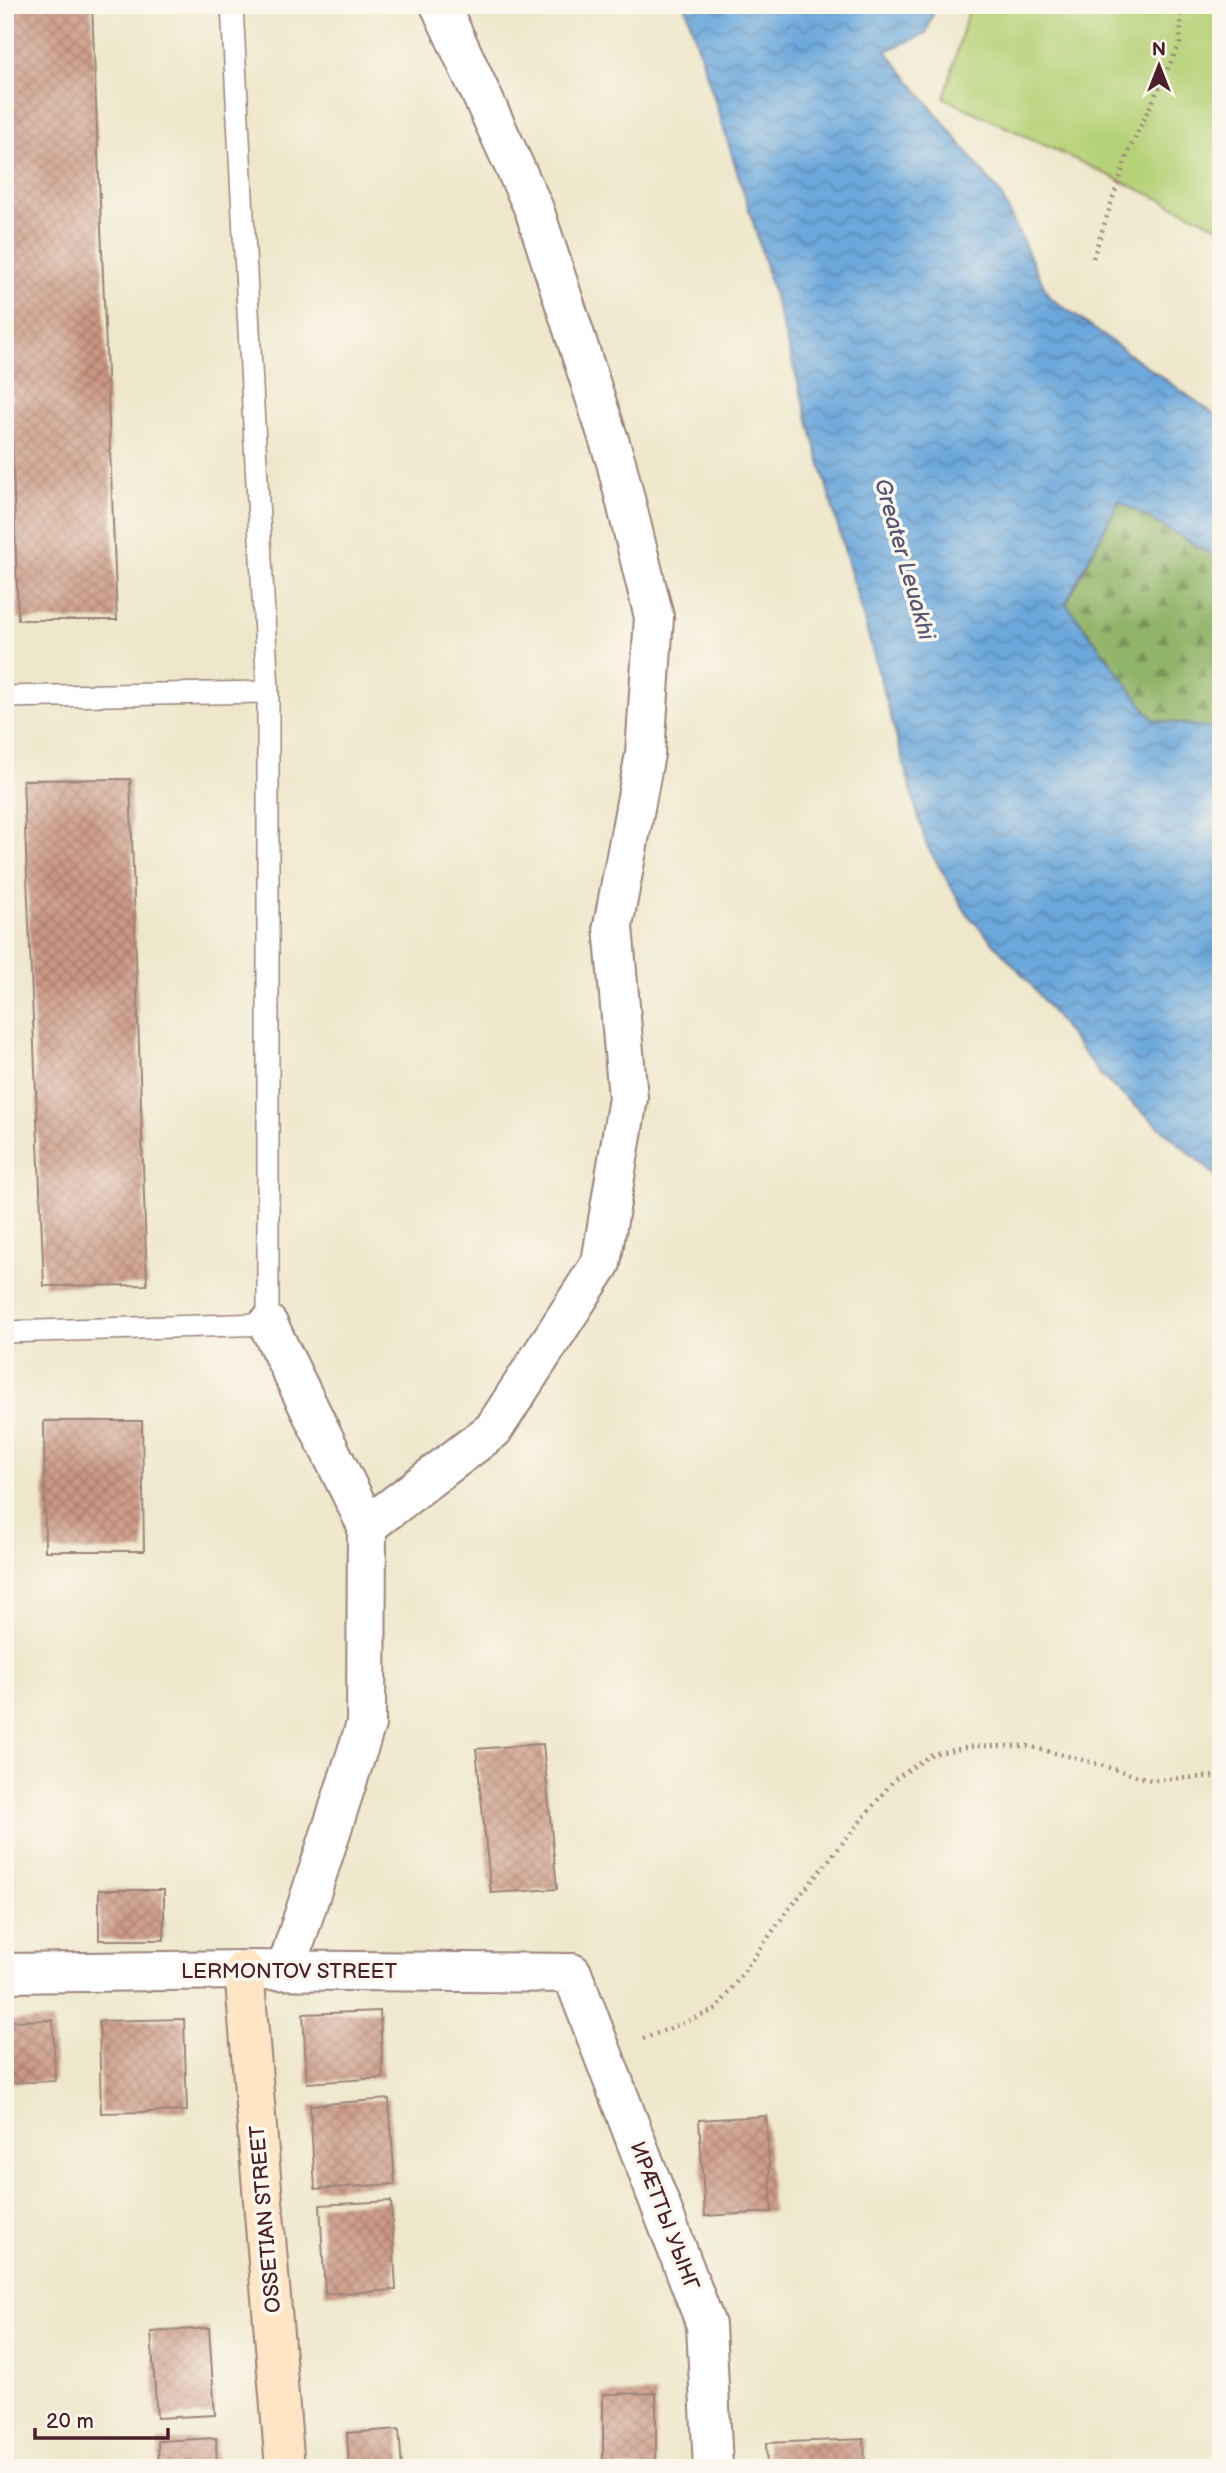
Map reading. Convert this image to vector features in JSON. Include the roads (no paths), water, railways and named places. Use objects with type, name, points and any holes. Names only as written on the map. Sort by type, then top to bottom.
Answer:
[{"type":"street","points":[[367,1526],[493,1430],[601,1264],[628,1098],[613,926],[645,754],[654,617],[616,462],[534,209],[440,5]]},
{"type":"street","points":[[268,1324],[367,1526],[366,1724],[286,1970]]},
{"type":"street","name":"OSSETIAN STREET","points":[[244,1970],[285,2468]]},
{"type":"street","name":"LERMONTOV STREET","points":[[5,1973],[286,1970],[572,1973]]},
{"type":"street","name":"ИРÆТТЫ УЫНГ","points":[[572,1973],[706,2325],[713,2468]]},
{"type":"lane","points":[[5,1332],[268,1324],[268,692],[232,5]]},
{"type":"lane","points":[[5,697],[268,692]]},
{"type":"water","name":"Greater Leuakhi","points":[[685,5],[936,5],[926,34],[886,51],[1000,193],[1049,297],[1221,419],[1221,560],[1119,501],[1066,603],[1154,720],[1221,729],[1221,1180],[1102,1077],[1029,982],[967,914],[926,844],[757,235]]}]
